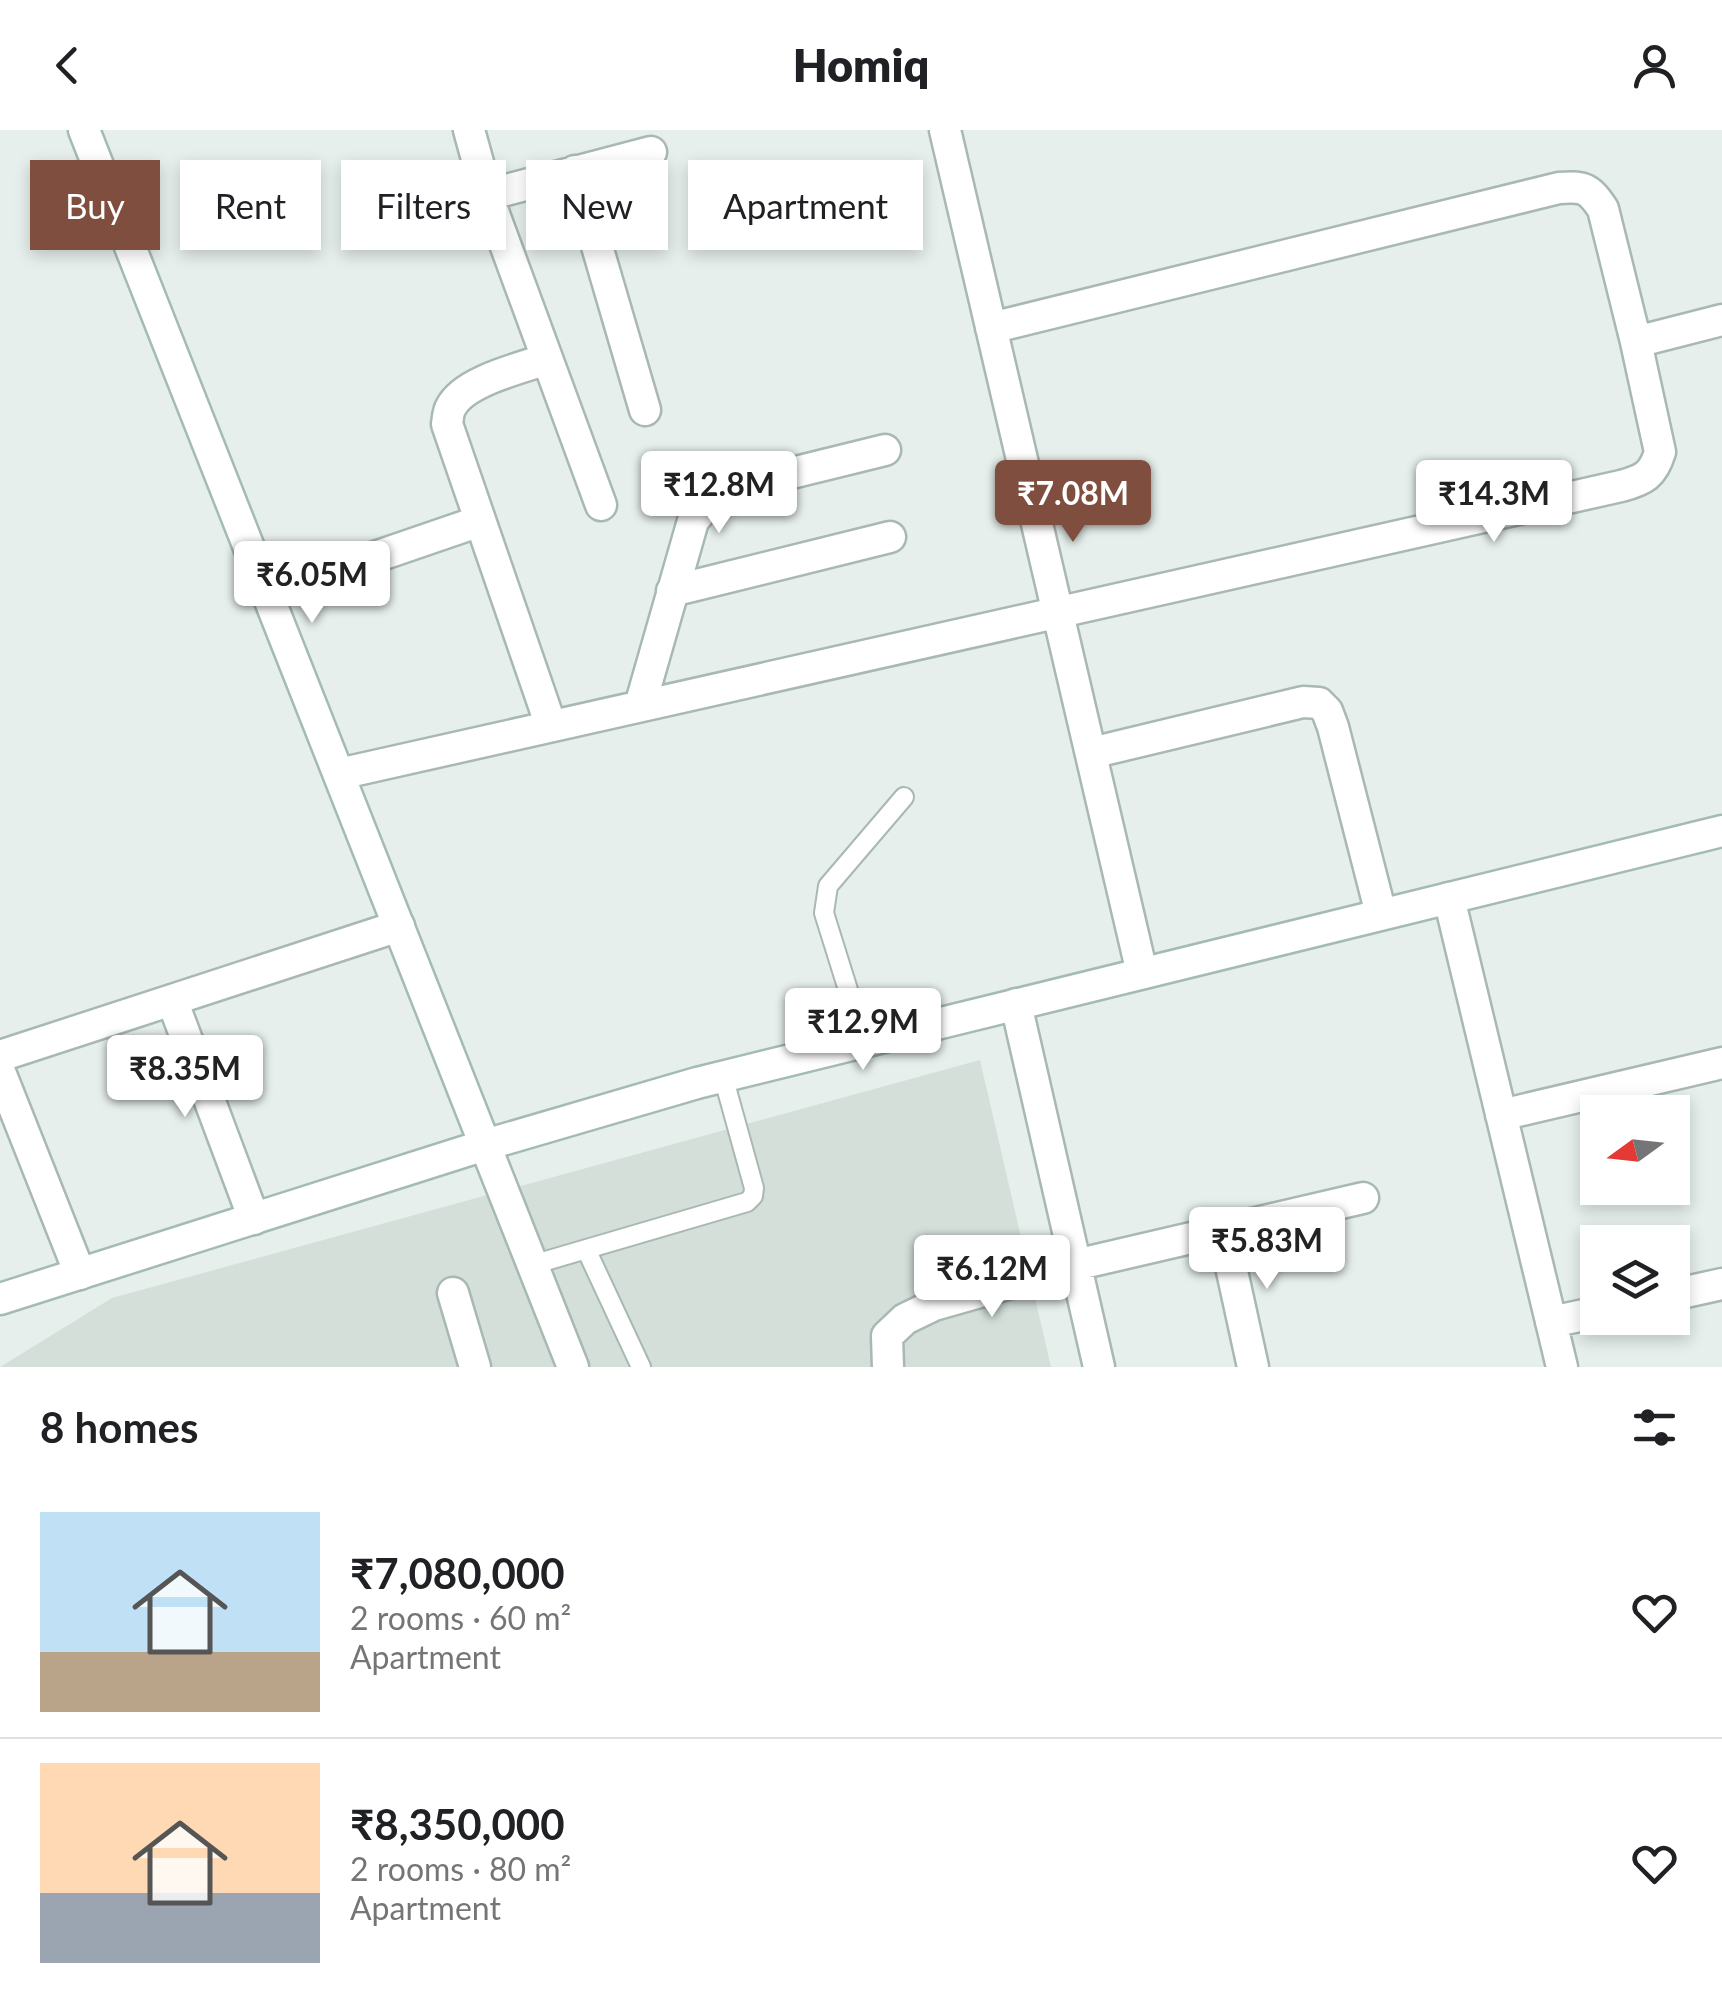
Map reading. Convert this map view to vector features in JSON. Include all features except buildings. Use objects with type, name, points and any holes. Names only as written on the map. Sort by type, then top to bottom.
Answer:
[{"type":"street","points":[[84,130],[573,1367]]},
{"type":"street","points":[[469,130],[477,160]]},
{"type":"street","points":[[946,130],[1142,973]]},
{"type":"street","points":[[619,160],[651,152]]},
{"type":"street","points":[[339,774],[1638,482],[1655,469],[1660,452],[1603,209],[1592,192],[1578,186],[991,328]]},
{"type":"street","points":[[506,246],[602,506]]},
{"type":"street","points":[[598,250],[645,410]]},
{"type":"street","points":[[1636,342],[1722,320]]},
{"type":"street","points":[[548,359],[482,382],[462,394],[450,407],[447,424],[551,726]]},
{"type":"street","points":[[640,706],[692,521],[710,499],[736,487],[885,450]]},
{"type":"street","points":[[268,594],[480,521]]},
{"type":"street","points":[[672,592],[890,537]]},
{"type":"street","points":[[1091,753],[1304,702],[1319,703],[1333,727],[1381,914]]},
{"type":"street","points":[[0,1299],[485,1144],[723,1076],[1722,831]]},
{"type":"street","points":[[1449,898],[1562,1367]]},
{"type":"street","points":[[0,1056],[399,926]]},
{"type":"street","points":[[172,1000],[254,1218]]},
{"type":"street","points":[[1016,1004],[1098,1367]]},
{"type":"street","points":[[1501,1115],[1722,1063]]},
{"type":"street","points":[[0,1072],[80,1274]]},
{"type":"street","points":[[888,1367],[887,1336],[905,1319],[934,1305],[1076,1264],[1363,1198]]},
{"type":"street","points":[[1223,1230],[1253,1367]]},
{"type":"street","points":[[1690,1291],[1722,1284]]},
{"type":"street","points":[[452,1294],[475,1367]]},
{"type":"street","points":[[1551,1322],[1580,1316]]},
{"type":"lane","points":[[864,1042],[824,914],[828,886],[904,797]]},
{"type":"lane","points":[[532,1265],[747,1202],[754,1188],[723,1076]]},
{"type":"lane","points":[[586,1249],[641,1367]]},
{"type":"shaded area","points":[[980,1060],[1051,1367],[0,1367],[112,1298]]}]
